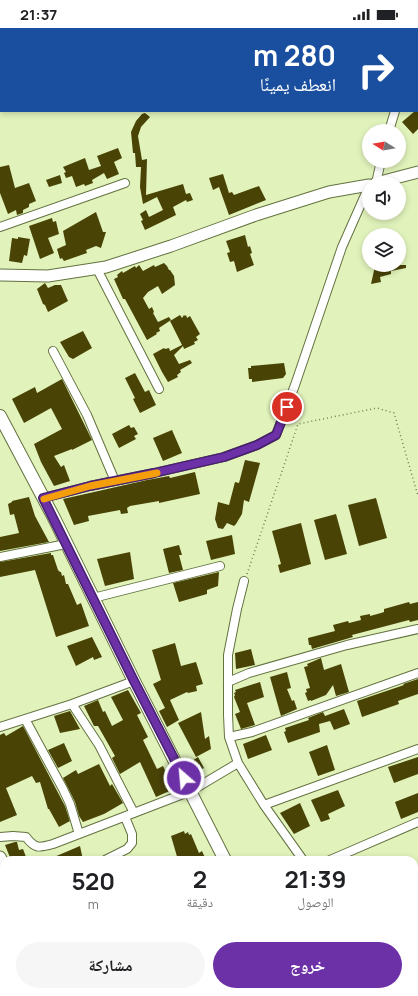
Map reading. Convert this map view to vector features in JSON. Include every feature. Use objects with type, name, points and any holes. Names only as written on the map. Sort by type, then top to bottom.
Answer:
[{"type":"main road","points":[[0,416],[43,498],[223,856]]},
{"type":"street","points":[[391,124],[395,112]]},
{"type":"street","points":[[403,176],[418,172]]},
{"type":"street","points":[[0,227],[125,183]]},
{"type":"street","points":[[0,275],[48,276],[106,267],[294,203],[329,192],[362,186]]},
{"type":"street","points":[[43,498],[224,457],[257,445],[276,435],[295,385],[342,247],[362,201]]},
{"type":"street","points":[[97,269],[159,389]]},
{"type":"street","points":[[53,351],[87,415],[115,481]]},
{"type":"street","points":[[0,557],[66,544]]},
{"type":"street","points":[[93,598],[220,566]]},
{"type":"street","points":[[244,581],[228,654],[230,737],[238,763],[264,806],[300,856]]},
{"type":"street","points":[[228,682],[249,673],[347,646],[418,629]]},
{"type":"street","points":[[230,737],[252,732],[418,673]]},
{"type":"street","points":[[0,727],[72,704],[134,681]]},
{"type":"street","points":[[72,704],[99,745],[134,813]]},
{"type":"street","points":[[25,719],[63,789],[70,804],[79,834]]},
{"type":"street","points":[[264,806],[418,749]]},
{"type":"street","points":[[0,837],[13,836],[26,838],[31,844],[41,847],[191,792],[238,763]]},
{"type":"street","points":[[114,856],[127,849],[132,843],[132,834],[125,817]]},
{"type":"street","points":[[339,856],[418,822]]},
{"type":"path","points":[[244,581],[298,424],[377,408],[394,412],[418,496]]},
{"type":"building","points":[[414,112],[418,112],[418,129],[413,134],[406,126],[406,124],[402,122]]},
{"type":"building","points":[[145,113],[150,117],[141,127],[138,136],[142,160],[147,159],[146,195],[183,184],[186,194],[190,193],[193,200],[187,202],[186,200],[173,207],[176,215],[145,230],[140,214],[146,210],[149,217],[163,210],[157,197],[143,204],[140,187],[141,167],[136,167],[135,153],[133,153],[131,132],[136,121],[142,114]]},
{"type":"building","points":[[118,148],[122,158],[114,162],[119,174],[107,179],[104,173],[92,180],[93,183],[76,187],[72,176],[66,178],[64,173],[66,172],[63,167],[85,158],[89,170],[101,166],[97,156]]},
{"type":"building","points":[[9,165],[15,188],[29,183],[36,201],[29,204],[29,207],[23,210],[23,213],[17,215],[16,210],[8,214],[0,193],[0,167]]},
{"type":"building","points":[[223,174],[229,193],[232,192],[234,195],[259,186],[266,200],[229,215],[219,187],[213,190],[209,178]]},
{"type":"building","points":[[60,175],[62,183],[49,187],[46,180]]},
{"type":"building","points":[[96,212],[103,232],[106,232],[101,248],[96,246],[86,250],[87,253],[64,261],[62,258],[60,259],[57,249],[66,245],[63,231]]},
{"type":"building","points":[[52,218],[53,222],[56,221],[59,234],[48,238],[54,253],[40,259],[29,226]]},
{"type":"building","points":[[245,235],[248,247],[250,246],[252,253],[250,254],[254,265],[237,272],[234,261],[230,262],[227,253],[230,252],[226,241]]},
{"type":"building","points":[[18,237],[30,239],[27,256],[24,255],[22,263],[9,261],[12,238],[18,239]]},
{"type":"building","points":[[164,263],[174,276],[175,285],[162,294],[158,286],[148,292],[143,298],[149,309],[152,307],[153,313],[158,322],[169,317],[171,320],[159,328],[160,331],[156,333],[157,334],[147,340],[125,299],[123,299],[114,279],[118,277],[117,275],[122,271],[123,273],[135,266],[136,268],[139,265],[143,271],[154,265],[155,267]]},
{"type":"building","points":[[374,272],[391,272],[391,274],[380,277],[381,282],[371,284]]},
{"type":"building","points":[[45,283],[48,288],[55,285],[61,285],[68,301],[48,312],[37,289]]},
{"type":"building","points":[[180,315],[182,318],[184,315],[186,315],[187,318],[190,316],[200,334],[196,337],[198,340],[194,342],[195,344],[184,349],[183,346],[174,355],[179,364],[190,360],[192,363],[180,370],[181,372],[177,375],[178,377],[168,382],[153,354],[164,348],[169,348],[170,351],[182,345],[170,321]]},
{"type":"building","points":[[83,331],[92,348],[73,359],[69,357],[60,342]]},
{"type":"building","points":[[284,363],[286,374],[283,378],[252,382],[252,379],[249,379],[248,368],[251,368],[251,366]]},
{"type":"building","points":[[135,373],[145,392],[149,390],[156,405],[140,413],[133,399],[135,398],[125,378]]},
{"type":"building","points":[[62,379],[92,440],[72,450],[54,456],[61,467],[64,465],[70,481],[54,486],[41,462],[34,444],[62,429],[51,408],[24,423],[12,399],[35,387],[37,393]]},
{"type":"building","points":[[129,425],[131,428],[134,427],[138,434],[134,436],[136,439],[119,448],[112,434]]},
{"type":"building","points":[[172,430],[182,453],[163,461],[153,438]]},
{"type":"building","points":[[245,460],[260,463],[249,502],[244,500],[242,514],[234,526],[227,523],[223,529],[218,528],[215,519],[218,502],[229,505],[235,482],[239,483]]},
{"type":"building","points":[[195,472],[200,494],[159,503],[159,501],[130,506],[127,508],[128,513],[121,514],[120,510],[88,516],[89,521],[74,525],[63,499],[147,480],[169,476],[170,478]]},
{"type":"building","points":[[29,497],[35,516],[49,542],[0,551],[0,537],[19,533],[14,514],[10,515],[8,504],[12,501]]},
{"type":"building","points":[[376,498],[387,538],[359,546],[348,505]]},
{"type":"building","points":[[336,514],[347,554],[325,560],[314,520]]},
{"type":"building","points":[[301,523],[311,564],[280,573],[278,565],[281,564],[272,531]]},
{"type":"building","points":[[232,535],[235,554],[211,560],[206,541]]},
{"type":"building","points":[[179,545],[182,555],[179,555],[183,570],[169,573],[163,549]]},
{"type":"building","points":[[130,552],[134,579],[105,586],[97,559]]},
{"type":"building","points":[[51,553],[58,570],[61,572],[62,576],[64,575],[66,584],[68,584],[77,605],[81,603],[89,626],[56,637],[35,570],[0,577],[0,562]]},
{"type":"building","points":[[219,572],[218,586],[207,590],[207,594],[179,602],[173,583]]},
{"type":"building","points":[[409,602],[410,604],[418,602],[418,620],[410,622],[409,620],[352,635],[353,637],[312,649],[311,645],[309,645],[308,638],[335,631],[333,625],[348,621],[349,623],[361,620],[360,616],[370,614],[370,616],[381,613],[384,612],[384,609]]},
{"type":"building","points":[[92,637],[102,657],[94,660],[93,657],[76,666],[67,646]]},
{"type":"building","points":[[175,643],[181,666],[196,662],[203,684],[196,686],[197,691],[187,692],[170,700],[179,720],[167,727],[159,711],[165,708],[153,684],[161,680],[152,650]]},
{"type":"building","points":[[251,649],[255,665],[236,669],[235,653]]},
{"type":"building","points":[[321,658],[324,670],[341,664],[349,692],[336,696],[333,685],[326,695],[308,701],[305,693],[307,692],[306,689],[310,688],[304,667],[308,666],[307,664]]},
{"type":"building","points":[[287,672],[291,688],[287,689],[292,701],[294,700],[297,709],[281,716],[270,677]]},
{"type":"building","points":[[418,679],[418,694],[398,701],[399,704],[362,717],[357,701]]},
{"type":"building","points":[[260,682],[264,697],[247,703],[255,725],[241,729],[235,714],[240,712],[234,697],[234,693],[236,692],[235,690]]},
{"type":"building","points":[[128,690],[141,713],[137,715],[148,737],[143,740],[157,769],[163,766],[174,789],[156,797],[140,762],[120,774],[112,758],[115,756],[98,726],[94,726],[84,706],[98,700],[103,712],[105,711],[112,726],[123,720],[111,697]]},
{"type":"building","points":[[344,709],[350,724],[334,730],[330,721],[319,724],[320,732],[288,743],[284,732],[286,731],[285,728],[309,720],[308,718],[323,712],[325,716]]},
{"type":"building","points":[[70,711],[80,729],[60,733],[54,716]]},
{"type":"building","points":[[201,712],[205,739],[209,736],[211,749],[196,757],[178,723]]},
{"type":"building","points":[[23,726],[65,806],[70,821],[59,827],[48,809],[40,782],[36,783],[32,776],[6,788],[17,815],[0,822],[0,735],[4,733],[6,736]]},
{"type":"building","points":[[266,735],[272,750],[248,759],[243,744]]},
{"type":"building","points":[[64,743],[72,761],[58,768],[48,750]]},
{"type":"building","points":[[327,745],[335,770],[318,776],[309,752]]},
{"type":"building","points":[[198,757],[204,768],[197,772],[192,761]]},
{"type":"building","points":[[418,757],[418,774],[394,783],[388,767]]},
{"type":"building","points":[[99,764],[110,786],[112,784],[123,803],[104,814],[83,822],[63,778],[76,770],[78,774]]},
{"type":"building","points":[[338,790],[345,806],[328,814],[330,819],[321,822],[311,800]]},
{"type":"building","points":[[418,793],[418,812],[401,819],[395,802]]},
{"type":"building","points":[[300,803],[310,826],[294,834],[280,813]]},
{"type":"building","points":[[184,831],[185,834],[188,832],[189,835],[191,834],[199,853],[202,851],[204,856],[177,856],[171,836]]},
{"type":"building","points":[[17,842],[19,850],[23,849],[26,856],[9,856],[5,845]]},
{"type":"building","points":[[80,846],[82,856],[56,856]]},
{"type":"slow traffic","points":[[44,499],[43,498],[90,486],[157,473]]},
{"type":"route","points":[[184,778],[43,498],[90,486],[200,463],[224,457],[257,445],[273,438],[278,433],[287,407]]}]
